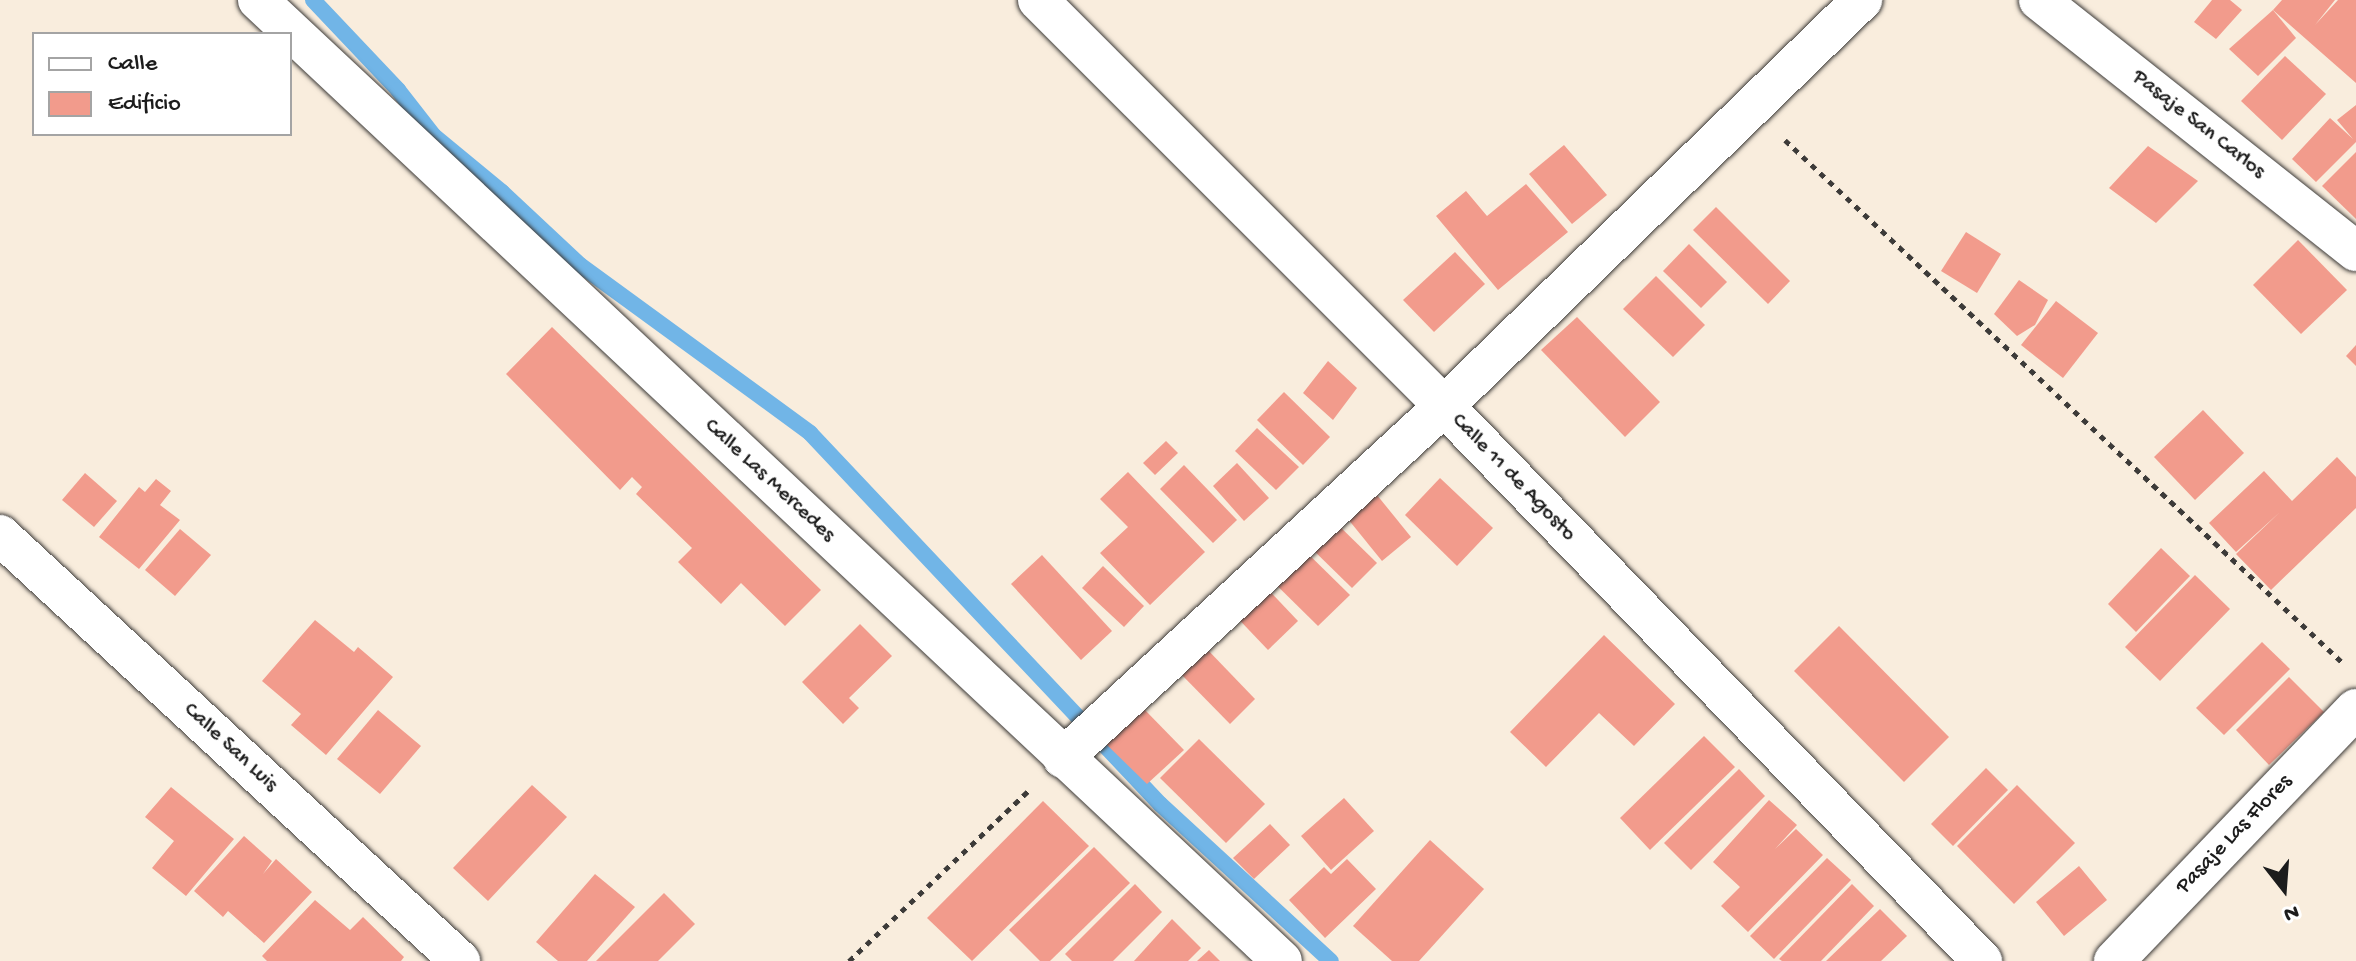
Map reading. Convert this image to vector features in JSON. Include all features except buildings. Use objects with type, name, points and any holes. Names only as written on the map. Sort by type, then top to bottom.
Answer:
[{"type":"street","name":"Calle Las Mercedes","points":[[258,0],[1282,961]]},
{"type":"street","name":"Calle 11 de Agosto","points":[[1038,0],[1444,406],[1982,961]]},
{"type":"street","points":[[1063,758],[1444,406],[1862,0]]},
{"type":"street","name":"Pasaje San Carlos","points":[[2039,0],[2356,251]]},
{"type":"street","name":"Calle San Luis","points":[[0,535],[460,961]]},
{"type":"street","name":"Pasaje Las Flores","points":[[2114,961],[2356,709]]},
{"type":"path","points":[[1751,108],[2344,665]]},
{"type":"path","points":[[849,961],[1063,758]]},
{"type":"waterway","points":[[313,0],[398,90],[434,136],[502,192],[580,265],[810,433],[1160,804],[1331,961]]}]
